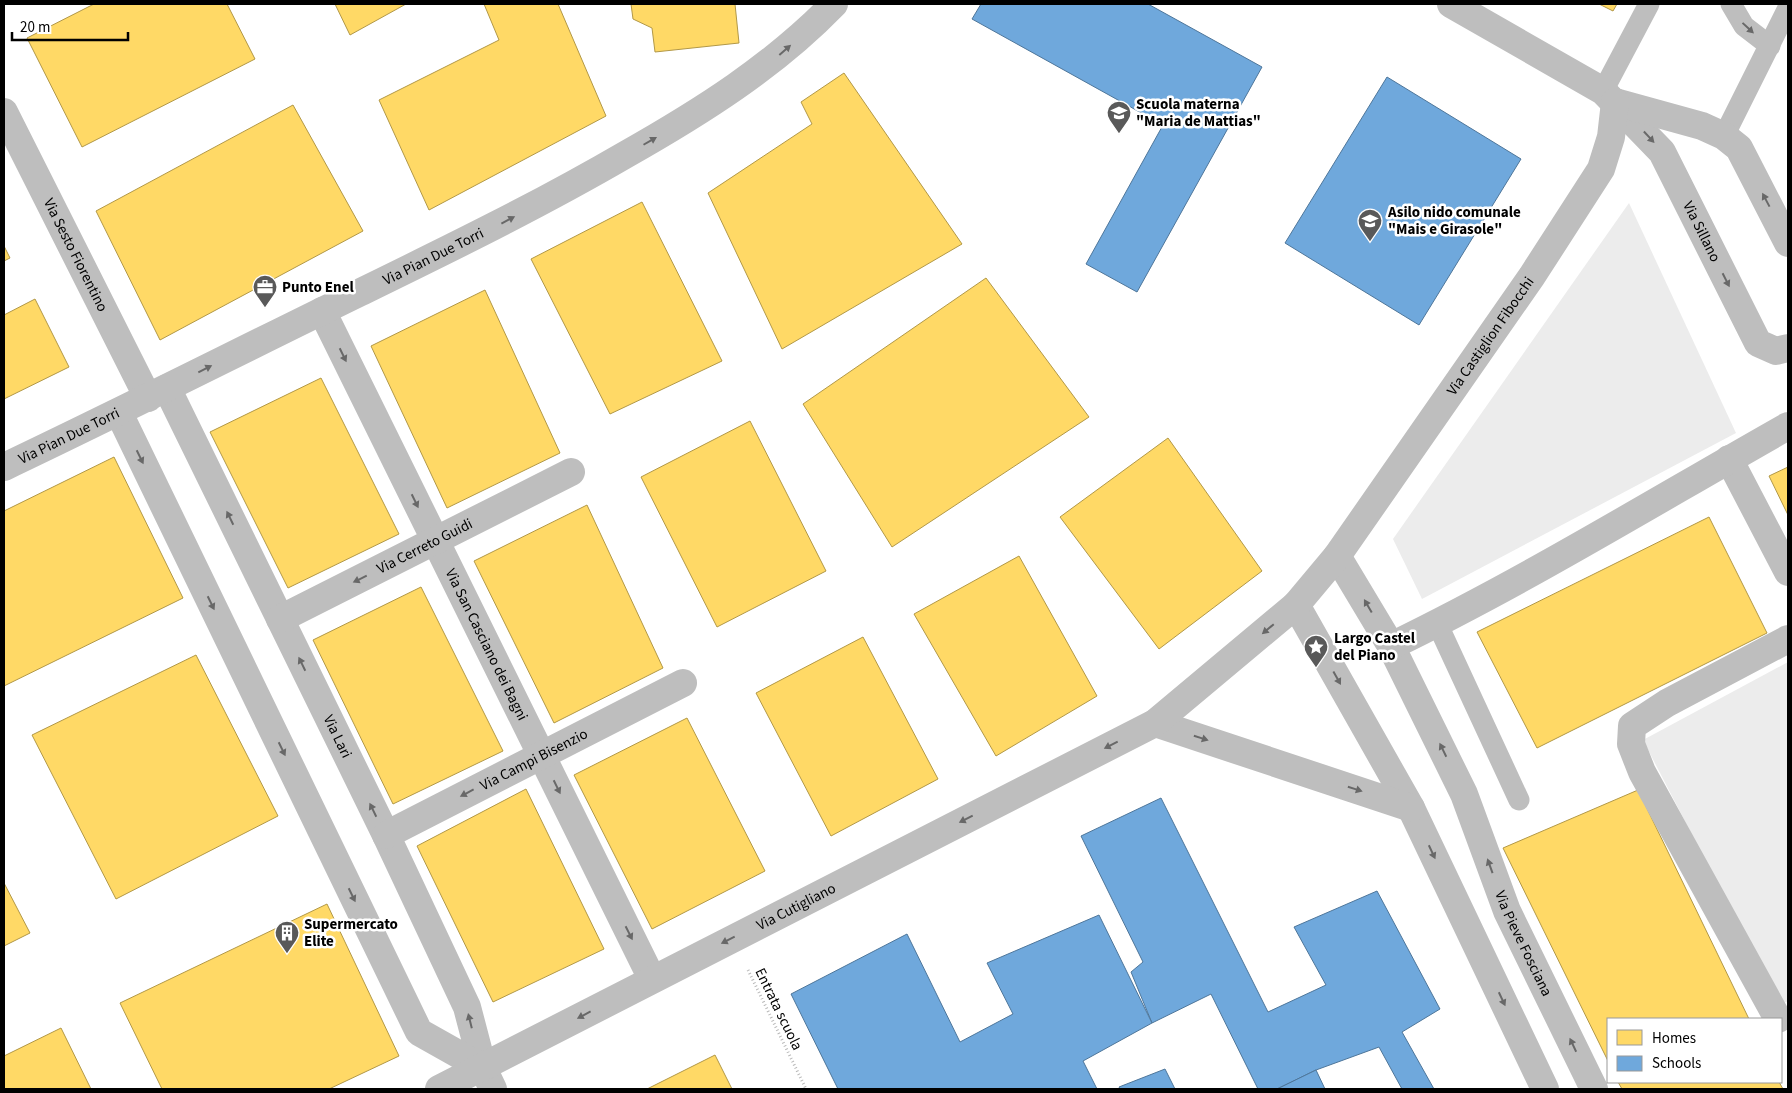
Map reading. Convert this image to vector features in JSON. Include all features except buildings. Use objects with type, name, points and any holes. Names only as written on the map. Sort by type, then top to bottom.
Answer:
[{"type":"street","name":"Via Pian Due Torri","points":[[4,467],[119,413],[492,228],[657,137],[760,70],[782,53],[834,4]]},
{"type":"street","name":"Via Sillano","points":[[1451,4],[1609,97],[1702,126],[1724,136],[1739,148],[1788,243]]},
{"type":"street","name":"Via Sillano","points":[[1609,97],[1662,152],[1758,343],[1776,351],[1788,348]]},
{"type":"street","name":"Via Castiglion Fibocchi","points":[[1337,556],[1532,276],[1600,168],[1611,137],[1609,97]]},
{"type":"street","name":"Via Sesto Fiorentino","points":[[4,112],[158,393]]},
{"type":"street","name":"Via San Casciano dei Bagni","points":[[322,311],[652,979]]},
{"type":"street","name":"Via Lari","points":[[158,393],[280,618],[386,836],[467,1007],[488,1079]]},
{"type":"street","points":[[119,413],[419,1032],[488,1079]]},
{"type":"street","points":[[1155,723],[1296,605],[1337,556],[1391,646],[1438,623],[1788,426]]},
{"type":"street","points":[[1729,460],[1788,572]]},
{"type":"street","name":"Via Cerreto Guidi","points":[[280,618],[435,542],[571,472]]},
{"type":"street","points":[[1296,605],[1411,808],[1545,1089]]},
{"type":"street","points":[[1778,1018],[1642,772],[1631,744],[1632,726],[1667,703],[1788,639]]},
{"type":"street","name":"Via Pieve Fosciana","points":[[1391,646],[1464,794],[1507,912],[1594,1089]]},
{"type":"street","name":"Via Campi Bisenzio","points":[[386,836],[683,682]]},
{"type":"street","points":[[1155,723],[1411,808]]},
{"type":"street","name":"Via Cutigliano","points":[[439,1089],[488,1079],[652,979],[1155,723]]},
{"type":"lane","points":[[1609,97],[1649,4]]},
{"type":"lane","points":[[1731,4],[1744,26],[1770,46]]},
{"type":"lane","points":[[1724,136],[1788,8]]},
{"type":"lane","points":[[1438,623],[1518,800]]},
{"type":"path","name":"Entrata scuola","points":[[732,938],[806,1089]]},
{"type":"shaded area","points":[[1629,203],[1736,433],[1422,599],[1393,539]]},
{"type":"shaded area","points":[[1788,662],[1788,1001],[1780,1005],[1643,740]]},
{"type":"place","name":"Scuola materna \"Maria de Mattias\"","points":[[1119,134]]},
{"type":"place","name":"Asilo nido comunale \"Mais e Girasole\"","points":[[1370,242]]},
{"type":"place","name":"Punto Enel","points":[[265,308]]},
{"type":"place","name":"Largo Castel del Piano","points":[[1316,668]]},
{"type":"place","name":"Supermercato Elite","points":[[287,954]]}]
